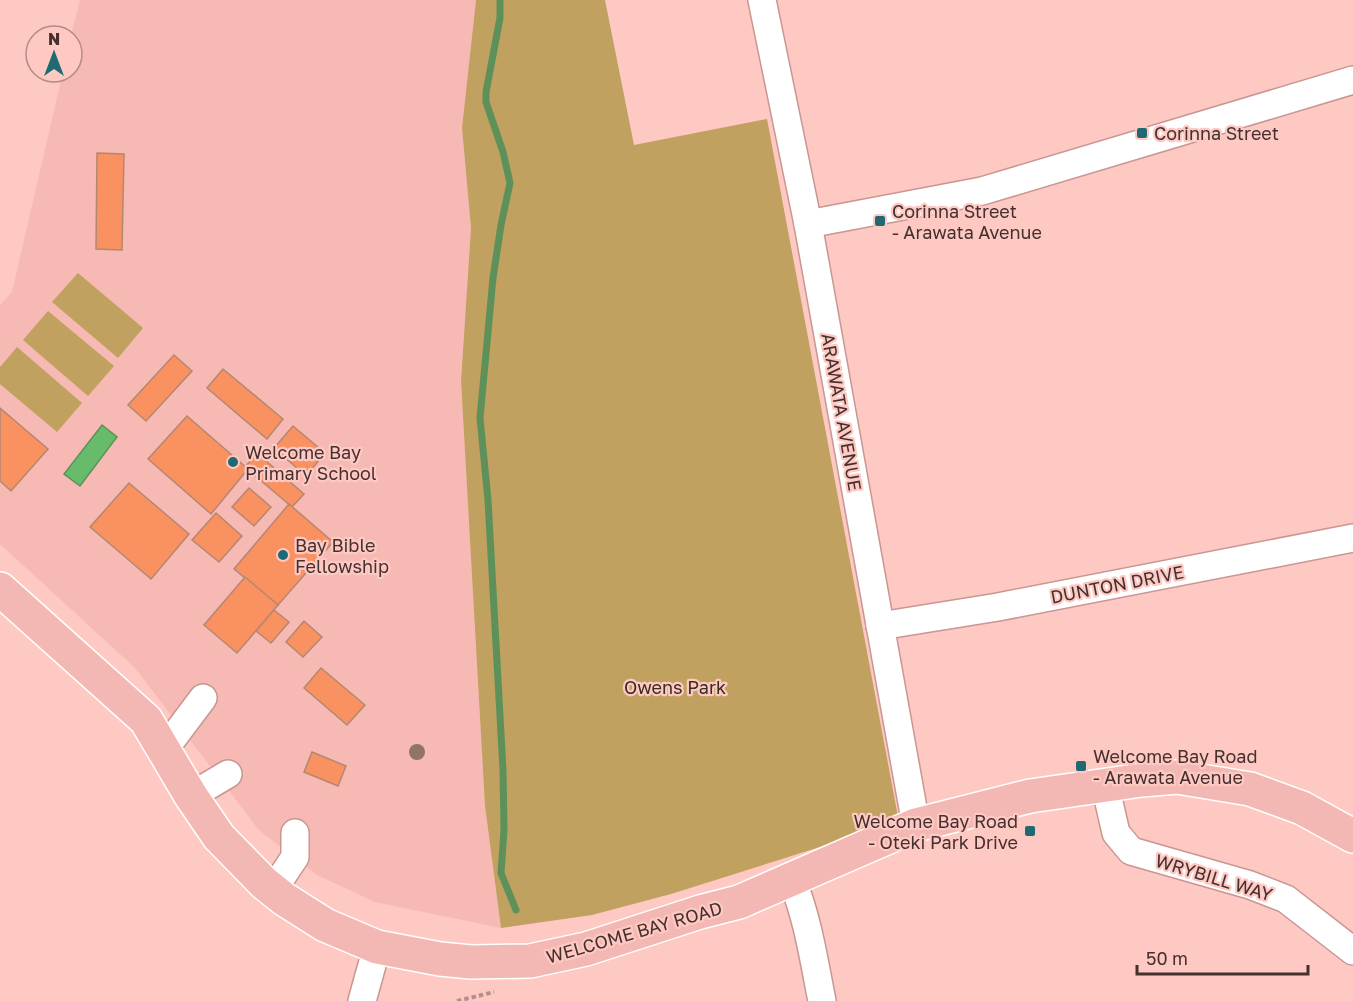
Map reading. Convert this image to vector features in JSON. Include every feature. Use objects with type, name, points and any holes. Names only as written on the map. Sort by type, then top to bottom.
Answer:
[{"type":"main road","name":"WELCOME BAY ROAD","points":[[0,589],[146,720],[191,796],[219,837],[245,866],[273,890],[325,925],[377,947],[440,959],[471,962],[530,961],[586,949],[700,912],[739,902],[916,825],[1030,796],[1105,785],[1177,777],[1250,789],[1302,808],[1353,836]]},
{"type":"street","name":"ARAWATA AVENUE","points":[[762,0],[808,224],[916,825]]},
{"type":"street","points":[[808,224],[982,191],[1353,80]]},
{"type":"street","name":"DUNTON DRIVE","points":[[880,626],[998,607],[1353,538]]},
{"type":"street","points":[[162,747],[173,738],[203,698]]},
{"type":"street","points":[[191,796],[228,774]]},
{"type":"street","name":"WRYBILL WAY","points":[[1105,785],[1116,833],[1131,851],[1250,885],[1286,899],[1353,951]]},
{"type":"street","points":[[273,890],[295,857],[295,834]]},
{"type":"street","points":[[792,880],[807,927],[822,1001]]},
{"type":"street","points":[[362,1001],[377,947]]},
{"type":"shaded area","name":"Welcome Bay Primary School","points":[[80,0],[476,0],[462,128],[471,228],[461,381],[485,806],[501,928],[375,902],[317,875],[259,830],[135,668],[0,544],[0,305],[12,292],[60,84],[84,84],[84,24],[74,24]]},
{"type":"shaded area","points":[[102,425],[117,437],[80,486],[64,474]]},
{"type":"green space","name":"Owens Park","points":[[476,0],[605,0],[634,145],[767,119],[899,822],[671,894],[592,915],[501,928],[485,806],[461,381],[471,228],[462,128]]},
{"type":"green space","points":[[78,273],[143,328],[118,358],[52,302]]},
{"type":"green space","points":[[48,311],[114,366],[88,396],[23,340]]},
{"type":"green space","points":[[17,347],[82,403],[57,432],[0,384],[0,367]]},
{"type":"building","points":[[97,153],[124,154],[122,250],[96,249]]},
{"type":"building","points":[[174,355],[192,371],[146,421],[128,405]]},
{"type":"building","points":[[223,369],[283,419],[267,439],[207,388]]},
{"type":"building","points":[[0,408],[48,449],[11,491],[0,481]]},
{"type":"building","points":[[187,416],[248,469],[211,514],[148,459]]},
{"type":"building","points":[[293,426],[325,453],[306,476],[274,448]]},
{"type":"building","points":[[257,453],[304,494],[292,507],[245,467]]},
{"type":"building","points":[[129,483],[189,534],[151,579],[90,527]]},
{"type":"building","points":[[249,488],[271,507],[254,526],[232,507]]},
{"type":"building","name":"Bay Bible Fellowship","points":[[289,504],[333,542],[278,605],[234,569]]},
{"type":"building","points":[[216,513],[242,536],[219,562],[192,540]]},
{"type":"building","points":[[245,577],[278,605],[237,653],[204,625]]},
{"type":"building","points":[[274,610],[289,622],[271,643],[256,631]]},
{"type":"building","points":[[304,621],[322,637],[303,657],[286,642]]},
{"type":"building","points":[[321,668],[365,705],[347,725],[304,688]]},
{"type":"building","points":[[312,752],[346,766],[338,786],[304,772]]},
{"type":"waterway","points":[[500,0],[500,18],[486,102],[503,152],[510,183],[493,278],[480,418],[488,500],[503,770],[504,830],[501,873],[516,910]]},
{"type":"place","name":"Corinna Street","points":[[1142,133]]},
{"type":"place","name":"Corinna Street - Arawata Avenue","points":[[880,221]]},
{"type":"place","name":"Welcome Bay Primary School","points":[[233,462]]},
{"type":"place","name":"Bay Bible Fellowship","points":[[283,555]]},
{"type":"place","name":"Welcome Bay Road - Arawata Avenue","points":[[1081,766]]},
{"type":"place","name":"Welcome Bay Road - Oteki Park Drive","points":[[1030,831]]}]
